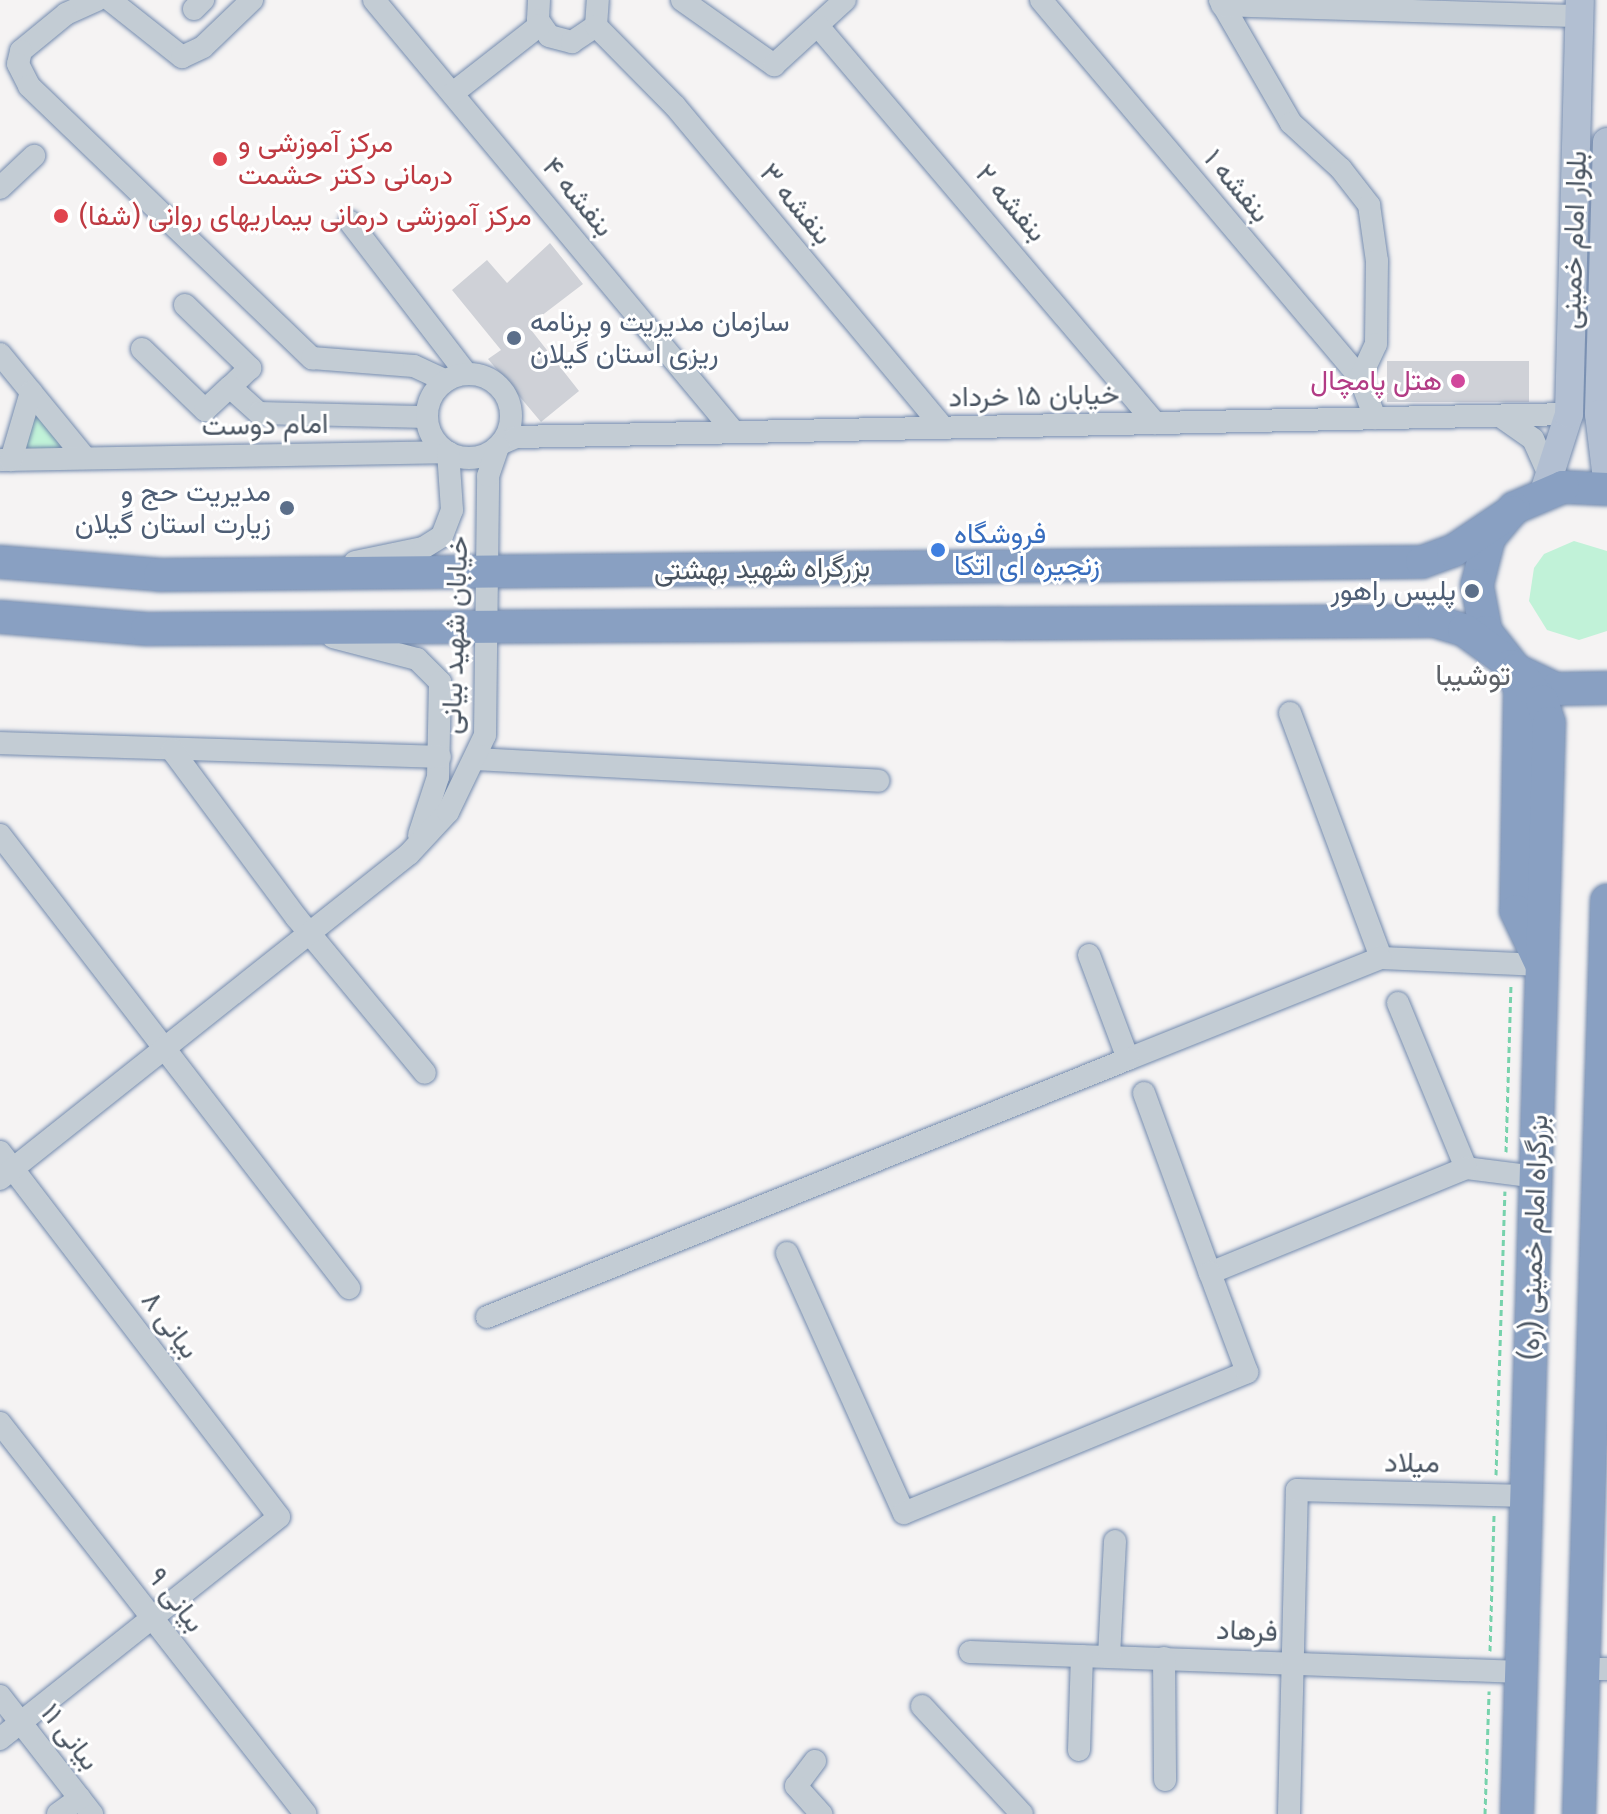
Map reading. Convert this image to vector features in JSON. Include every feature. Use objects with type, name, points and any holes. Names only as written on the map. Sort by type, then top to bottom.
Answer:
[{"type":"highway","points":[[1548,485],[1607,489]]},
{"type":"highway","name":"بزرگراه شهید بهشتی","points":[[0,562],[129,574],[1422,562],[1448,554],[1548,485]]},
{"type":"highway","points":[[1511,512],[1487,543],[1477,585],[1482,623],[1510,665],[1520,690],[1516,911],[1527,964]]},
{"type":"highway","points":[[129,574],[129,628]]},
{"type":"highway","name":"بزرگراه شهید بهشتی","points":[[0,617],[129,628],[1434,621],[1464,630],[1510,665],[1560,690],[1607,688]]},
{"type":"highway","points":[[1579,1814],[1595,1669],[1607,900]]},
{"type":"highway","name":"بزرگراه امام خمینی (ره)","points":[[1517,1814],[1506,1672],[1527,964]]},
{"type":"main road","name":"بلوار امام خمینی","points":[[1548,485],[1569,414],[1580,8]]},
{"type":"main road","name":"بلوار امام خمینی","points":[[1607,142],[1604,412],[1607,479]]},
{"type":"street","points":[[97,0],[66,14],[21,51],[18,64],[29,86],[312,358],[414,366],[456,377],[485,376],[530,418],[565,436]]},
{"type":"street","points":[[110,0],[182,57],[216,37],[252,0]]},
{"type":"street","name":"بنفشه ۴","points":[[374,0],[734,432]]},
{"type":"street","points":[[539,0],[540,25],[549,36],[567,42],[582,40],[596,26],[598,0]]},
{"type":"street","points":[[682,0],[774,65],[841,2]]},
{"type":"street","name":"بنفشه ۱","points":[[1041,0],[1360,378],[1375,418]]},
{"type":"street","points":[[1221,3],[1291,123],[1341,169],[1369,205],[1377,261],[1376,344],[1360,378]]},
{"type":"street","points":[[1221,3],[1580,8]]},
{"type":"street","points":[[453,93],[540,25]]},
{"type":"street","name":"بنفشه ۳","points":[[596,26],[675,106],[943,428]]},
{"type":"street","name":"بنفشه ۲","points":[[818,26],[1155,423]]},
{"type":"street","points":[[0,188],[34,156]]},
{"type":"street","points":[[350,222],[456,377]]},
{"type":"street","points":[[142,349],[205,410],[250,368],[185,305]]},
{"type":"street","points":[[0,354],[85,458]]},
{"type":"street","points":[[456,377],[431,396],[427,417],[431,434],[447,452],[473,458],[500,445],[512,418],[502,389]]},
{"type":"street","points":[[230,387],[259,413],[427,417]]},
{"type":"street","points":[[6,460],[31,392]]},
{"type":"street","name":"خیابان ۱۵ خرداد","points":[[500,445],[516,437],[1569,414]]},
{"type":"street","points":[[1499,416],[1533,439],[1548,485]]},
{"type":"street","name":"خیابان شهید بیانی","points":[[409,854],[448,812],[477,759],[487,718],[489,471],[500,445]]},
{"type":"street","name":"خیابان شهید بیانی","points":[[300,573],[418,550],[438,539],[451,516],[447,452]]},
{"type":"street","name":"امام دوست","points":[[6,460],[447,452]]},
{"type":"street","name":"خیابان شهید بیانی","points":[[301,628],[411,657],[431,668],[442,693],[440,757],[432,807],[409,854]]},
{"type":"street","points":[[1290,713],[1381,958]]},
{"type":"street","points":[[0,743],[440,757]]},
{"type":"street","points":[[172,750],[310,933],[425,1073]]},
{"type":"street","points":[[477,759],[878,781]]},
{"type":"street","points":[[3,847],[349,1288]]},
{"type":"street","points":[[5,1166],[163,1050],[409,854]]},
{"type":"street","points":[[1089,955],[1128,1059]]},
{"type":"street","points":[[487,1317],[1381,958],[1527,964]]},
{"type":"street","points":[[1398,1003],[1466,1168]]},
{"type":"street","points":[[787,1253],[904,1513],[1247,1372],[1144,1093]]},
{"type":"street","name":"بیانی ۸","points":[[5,1166],[279,1517],[152,1618]]},
{"type":"street","points":[[1210,1273],[1466,1168],[1520,1175]]},
{"type":"street","name":"بیانی ۹","points":[[0,1423],[305,1814]]},
{"type":"street","name":"میلاد","points":[[1294,1663],[1297,1490],[1511,1495]]},
{"type":"street","points":[[1109,1656],[1115,1541]]},
{"type":"street","points":[[0,1739],[152,1618]]},
{"type":"street","name":"فرهاد","points":[[970,1652],[1506,1672]]},
{"type":"street","points":[[1079,1750],[1082,1656]]},
{"type":"street","points":[[1164,1658],[1165,1780]]},
{"type":"street","points":[[1289,1814],[1294,1663]]},
{"type":"street","name":"بیانی ۱۱","points":[[0,1696],[86,1806]]},
{"type":"street","points":[[922,1706],[1022,1814]]},
{"type":"street","points":[[815,1761],[796,1786],[821,1814]]},
{"type":"street","points":[[58,1814],[86,1806]]},
{"type":"path","points":[[1485,1814],[1506,1672],[1527,964]]},
{"type":"green space","points":[[33,410],[73,453],[19,454]]},
{"type":"green space","points":[[1574,541],[1607,551],[1607,631],[1579,640],[1547,630],[1529,601],[1534,568],[1544,554]]},
{"type":"building","name":"سازمان مدیریت و برنامه ریزی استان گیلان","points":[[550,243],[583,284],[528,326],[579,391],[541,422],[488,359],[501,350],[452,290],[487,260],[507,283]]},
{"type":"building","name":"هتل پامچال","points":[[1387,361],[1529,361],[1529,402],[1387,402]]},
{"type":"place","name":"مرکز آموزشی و ‌درمانی دکتر حشمت","points":[[220,159]]},
{"type":"place","name":"(مرکز آموزشی درمانی بیماریهای روانی (شفا","points":[[61,216]]},
{"type":"place","name":"سازمان مدیریت و برنامه ریزی استان گیلان","points":[[514,338]]},
{"type":"place","name":"هتل پامچال","points":[[1458,381]]},
{"type":"place","name":"مدیریت حج و زیارت استان گیلان","points":[[287,508]]},
{"type":"place","name":"فروشگاه زنجیره ای اتکا","points":[[938,550]]},
{"type":"place","name":"پلیس راهور","points":[[1472,591]]},
{"type":"district","name":"توشیبا","points":[[1473,675]]}]
